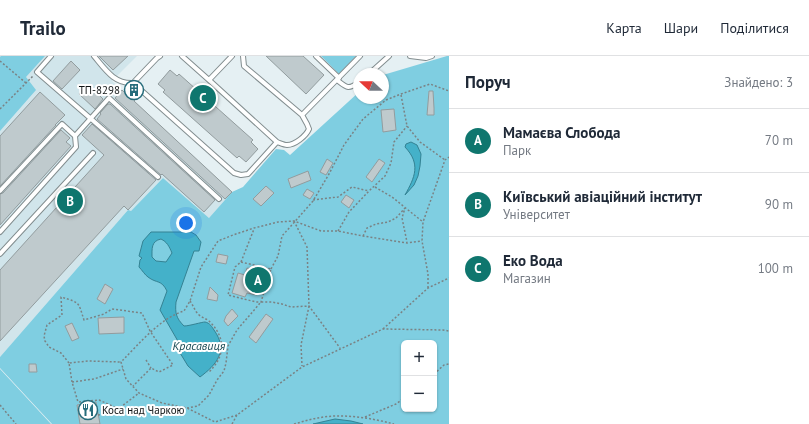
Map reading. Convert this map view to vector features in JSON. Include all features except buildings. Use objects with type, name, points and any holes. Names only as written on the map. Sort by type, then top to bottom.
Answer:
[{"type":"lane","points":[[51,56],[37,72],[158,177]]},
{"type":"lane","points":[[94,56],[118,81],[133,83],[234,173],[241,175],[248,174],[277,142]]},
{"type":"lane","points":[[133,83],[160,56]]},
{"type":"lane","points":[[182,56],[277,142],[287,145],[292,144],[307,134],[309,129],[302,115],[244,66],[243,56]]},
{"type":"lane","points":[[209,80],[232,56]]},
{"type":"lane","points":[[316,56],[344,86],[348,88],[353,87]]},
{"type":"lane","points":[[302,115],[360,56]]},
{"type":"lane","points":[[376,68],[389,56]]},
{"type":"lane","points":[[410,56],[426,58],[432,56]]},
{"type":"lane","points":[[75,136],[109,98],[219,199]]},
{"type":"lane","points":[[0,191],[62,124],[75,136],[76,147],[0,232]]},
{"type":"lane","points":[[0,254],[93,153]]},
{"type":"path","points":[[0,61],[26,83]]},
{"type":"path","points":[[0,109],[37,72]]},
{"type":"path","points":[[187,408],[198,406],[209,395],[224,371],[228,346],[231,340],[237,330],[261,302],[271,269],[278,256],[282,236],[313,201],[344,145],[363,119],[386,100],[430,84],[449,91]]},
{"type":"path","points":[[400,94],[407,126],[420,142],[445,160]]},
{"type":"path","points":[[338,231],[349,212],[385,176],[391,163],[394,142],[407,126]]},
{"type":"path","points":[[428,288],[428,274],[422,241],[423,222],[445,160],[449,156]]},
{"type":"path","points":[[313,201],[338,198],[352,187],[370,191]]},
{"type":"path","points":[[375,187],[392,197],[423,222]]},
{"type":"path","points":[[363,236],[367,228],[396,218],[405,208]]},
{"type":"path","points":[[405,208],[402,218],[407,243]]},
{"type":"path","points":[[69,363],[88,361],[121,362],[150,331],[178,312],[184,311],[190,301],[201,267],[218,241],[233,235],[278,222],[294,222],[321,231],[338,231],[407,243],[422,241]]},
{"type":"path","points":[[294,222],[307,247],[309,306],[301,345],[302,367]]},
{"type":"path","points":[[254,228],[241,262],[235,267],[228,295],[256,302],[272,302],[291,307],[309,306]]},
{"type":"path","points":[[241,262],[271,269]]},
{"type":"path","points":[[121,362],[126,379],[139,393],[162,403],[187,408],[215,422],[237,415],[302,367],[383,329],[428,288],[449,278]]},
{"type":"path","points":[[119,409],[99,400],[78,402],[72,382],[69,363],[61,353],[49,347],[44,341],[47,325],[62,315],[62,297],[75,301],[79,304],[84,320],[104,314],[112,309],[142,313],[150,331],[173,365],[159,372],[151,368],[146,360]]},
{"type":"path","points":[[190,301],[198,314],[210,322],[217,330],[222,341],[222,349],[219,358],[208,373]]},
{"type":"path","points":[[309,306],[340,348]]},
{"type":"path","points":[[383,329],[449,331]]},
{"type":"path","points":[[437,371],[444,365],[449,364]]},
{"type":"path","points":[[133,386],[151,368]]},
{"type":"path","points":[[72,382],[94,379],[123,369]]},
{"type":"path","points":[[98,415],[113,413],[139,393]]},
{"type":"path","points":[[363,418],[396,404],[401,400]]},
{"type":"path","points":[[0,406],[16,424]]},
{"type":"path","points":[[232,424],[237,415]]},
{"type":"path","points":[[294,424],[320,417],[341,416],[377,420],[394,424]]},
{"type":"path","points":[[377,420],[381,424]]},
{"type":"shaded area","points":[[0,56],[137,56],[112,81],[232,192],[209,218],[163,178],[130,212],[128,210],[0,357]]},
{"type":"shaded area","points":[[45,56],[26,77],[36,90],[0,131],[0,57]]},
{"type":"shaded area","points":[[321,56],[356,56],[339,74]]},
{"type":"shaded area","points":[[449,56],[449,424],[52,424],[0,368],[0,357],[128,210],[131,211],[163,178],[209,218],[232,192],[243,187],[276,149],[284,150],[290,155],[353,97],[353,104],[389,104],[389,73]]},
{"type":"shaded area","points":[[0,369],[51,424],[0,424]]},
{"type":"water","points":[[411,142],[417,145],[421,154],[420,166],[414,185],[405,195],[415,171],[413,159],[405,147],[406,144]]},
{"type":"water","name":"Красавиця","points":[[151,232],[191,232],[196,235],[201,242],[199,251],[194,251],[176,302],[178,318],[184,326],[205,322],[212,326],[218,338],[220,345],[219,357],[211,368],[200,377],[188,366],[177,348],[179,343],[160,310],[167,291],[165,287],[161,283],[148,277],[139,267],[140,260],[142,258],[139,256],[143,241]],"holes":[[[158,240],[163,240],[168,244],[172,253],[166,262],[156,261],[152,257],[152,248],[154,243]]]},
{"type":"water","points":[[335,419],[351,421],[363,424],[313,424]]},
{"type":"place","name":"ТП-8298","points":[[134,90]]},
{"type":"place","name":"Еко Вода","points":[[203,98]]},
{"type":"place","name":"Київський авіаційний інститут","points":[[70,201]]},
{"type":"place","name":"Мамаєва Слобода","points":[[258,280]]},
{"type":"place","name":"Коса над Чаркою","points":[[88,410]]}]
